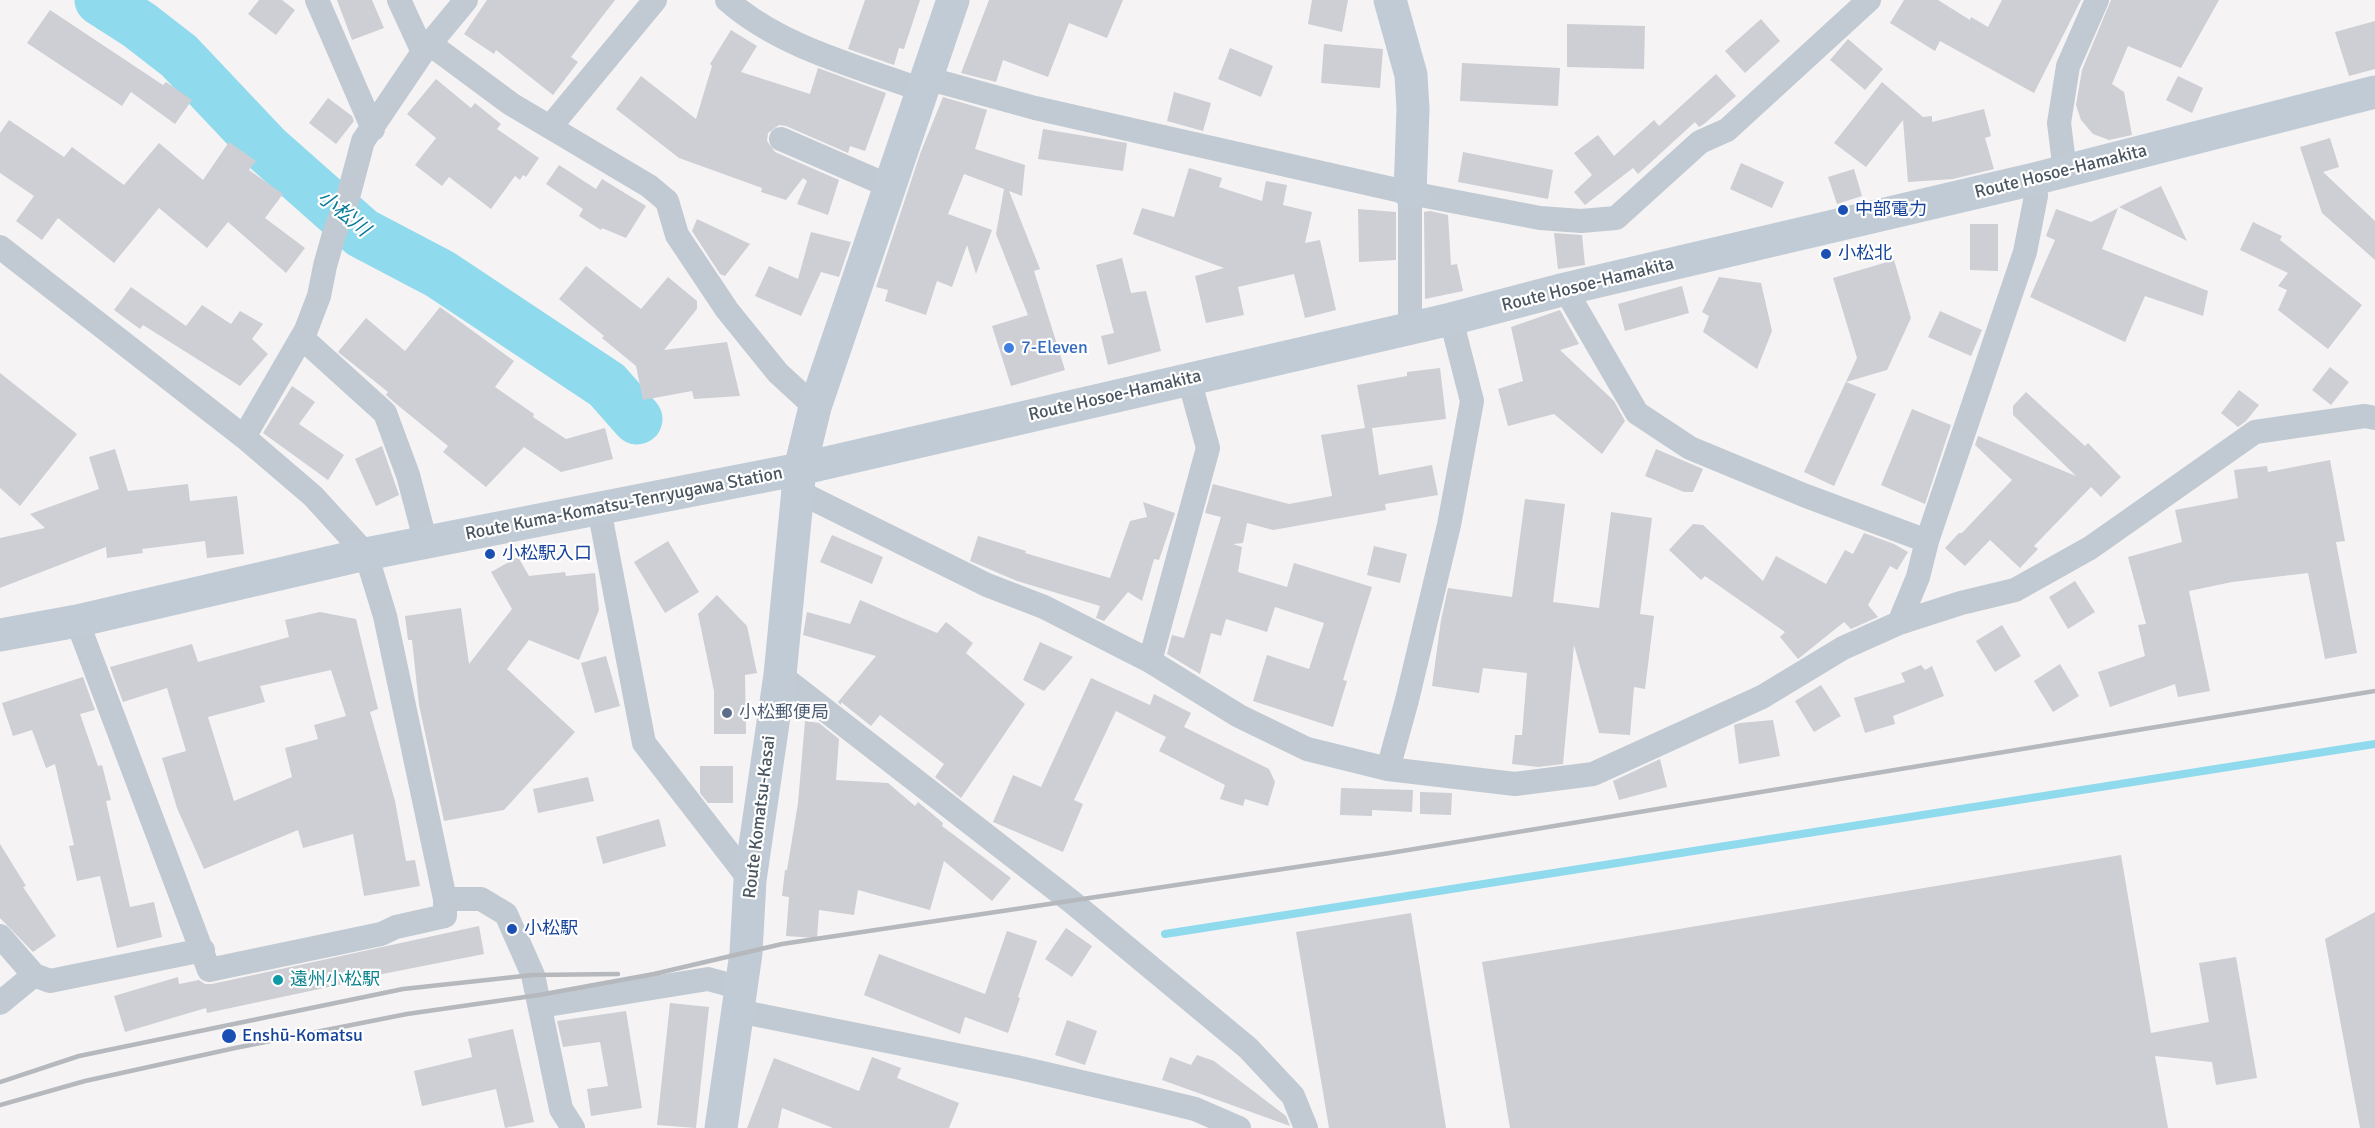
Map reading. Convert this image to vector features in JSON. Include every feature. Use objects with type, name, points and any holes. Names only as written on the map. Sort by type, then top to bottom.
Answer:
[{"type":"main road","name":"Route Kuma-Komatsu-Tenryugawa Station","points":[[0,635],[77,621],[366,554],[599,509],[799,481],[815,407],[953,0]]},
{"type":"main road","points":[[1390,0],[1411,75],[1413,109],[1410,193]]},
{"type":"main road","name":"Route Hosoe-Hamakita","points":[[799,481],[1189,379],[1451,319],[1565,289],[2034,179],[2375,92]]},
{"type":"main road","name":"Route Komatsu-Kasai","points":[[721,1128],[746,953],[750,880],[780,675],[799,481]]},
{"type":"street","points":[[317,0],[373,129]]},
{"type":"street","points":[[399,0],[426,48],[511,104],[649,186],[667,201],[677,235],[727,310],[778,373],[815,407]]},
{"type":"street","points":[[244,437],[302,338],[319,296],[334,234],[347,201],[363,141],[426,48],[466,0]]},
{"type":"street","points":[[550,127],[655,0]]},
{"type":"street","points":[[727,0],[766,29],[803,46],[924,84],[1410,193],[1540,218],[1581,221],[1616,218],[1700,142],[1727,130],[1856,4]]},
{"type":"street","points":[[2065,171],[2060,123],[2068,66],[2097,0]]},
{"type":"street","points":[[781,139],[889,186]]},
{"type":"street","points":[[1899,623],[1918,577],[1927,541],[2025,252],[2036,196],[2034,179]]},
{"type":"street","points":[[1410,193],[1410,327]]},
{"type":"street","points":[[0,247],[244,437],[313,496],[366,554],[385,616],[445,899],[444,916],[396,927],[381,934],[209,970],[77,621]]},
{"type":"street","points":[[1565,289],[1637,413],[1690,448],[1806,496],[1927,541]]},
{"type":"street","points":[[1388,769],[1449,525],[1472,401],[1451,319]]},
{"type":"street","points":[[302,338],[385,413],[408,475],[426,543]]},
{"type":"street","points":[[1150,661],[1208,448],[1189,379]]},
{"type":"street","points":[[799,481],[987,585],[1044,607],[1150,661],[1239,716],[1308,749],[1388,769],[1515,784],[1593,774],[1762,697],[1844,648],[1899,623],[1961,603],[2015,590],[2090,548],[2255,432],[2365,416],[2375,418]]},
{"type":"street","points":[[599,509],[644,743],[750,880]]},
{"type":"street","points":[[780,675],[1072,902],[1248,1048],[1293,1096],[1306,1128]]},
{"type":"street","points":[[445,899],[481,899],[506,914],[534,975],[561,1109],[573,1128]]},
{"type":"street","points":[[0,936],[34,975],[50,981],[203,950]]},
{"type":"street","points":[[0,1003],[34,975]]},
{"type":"street","points":[[541,1006],[708,979],[740,999],[1195,1109],[1239,1128]]},
{"type":"building","points":[[259,0],[282,0],[295,10],[276,35],[248,14]]},
{"type":"building","points":[[337,0],[372,0],[384,28],[352,40]]},
{"type":"building","points":[[487,0],[615,0],[571,57],[578,62],[553,95],[496,50],[494,54],[464,34]]},
{"type":"building","points":[[865,0],[920,0],[904,49],[899,48],[894,65],[848,49]]},
{"type":"building","points":[[989,0],[1123,0],[1107,38],[1069,23],[1048,77],[1003,60],[996,82],[961,73]]},
{"type":"building","points":[[1312,0],[1348,0],[1342,32],[1308,24]]},
{"type":"building","points":[[1904,0],[1938,0],[1970,20],[1971,17],[1988,27],[2002,0],[2081,0],[2034,93],[1940,41],[1935,51],[1890,23]]},
{"type":"building","points":[[2111,0],[2219,0],[2181,68],[2128,46],[2112,84],[2124,92],[2132,135],[2109,140],[2093,134],[2081,120],[2076,105],[2082,70]]},
{"type":"building","points":[[50,10],[163,85],[166,82],[192,100],[175,124],[131,92],[122,106],[27,43]]},
{"type":"building","points":[[1761,19],[1780,41],[1745,73],[1725,51]]},
{"type":"building","points":[[2375,21],[2375,69],[2349,76],[2335,32]]},
{"type":"building","points":[[1567,24],[1645,26],[1644,69],[1567,67]]},
{"type":"building","points":[[731,30],[757,46],[741,72],[810,94],[818,68],[886,93],[865,151],[850,146],[848,153],[786,126],[779,125],[768,133],[767,141],[775,152],[839,180],[828,215],[797,204],[807,181],[803,178],[786,200],[761,192],[762,188],[679,158],[616,109],[641,76],[696,119],[712,66],[710,64]]},
{"type":"building","points":[[1848,39],[1883,69],[1865,90],[1830,60]]},
{"type":"building","points":[[1324,44],[1383,49],[1380,88],[1321,83]]},
{"type":"building","points":[[1230,48],[1273,66],[1261,97],[1218,79]]},
{"type":"building","points":[[1462,63],[1560,68],[1558,106],[1460,101]]},
{"type":"building","points":[[1716,74],[1736,96],[1704,124],[1699,127],[1695,122],[1638,174],[1633,168],[1585,205],[1574,192],[1592,175],[1574,153],[1598,135],[1614,156],[1654,120],[1659,126]]},
{"type":"building","points":[[2178,76],[2203,88],[2192,113],[2166,100]]},
{"type":"building","points":[[436,79],[471,108],[475,103],[501,124],[497,129],[539,158],[526,177],[523,175],[520,180],[515,176],[491,209],[449,177],[442,186],[415,165],[436,138],[407,114]]},
{"type":"building","points":[[1882,82],[1923,117],[1932,116],[1932,122],[1984,109],[1991,136],[1985,138],[1994,169],[1953,179],[1908,182],[1903,120],[1866,167],[1834,143]]},
{"type":"building","points":[[1174,92],[1211,103],[1203,131],[1167,121]]},
{"type":"building","points":[[943,97],[987,110],[975,149],[1025,165],[1022,196],[1009,191],[1040,269],[1034,271],[1065,370],[1011,386],[992,326],[1028,315],[996,234],[1004,189],[964,174],[948,214],[992,230],[976,274],[967,245],[952,287],[937,281],[926,315],[885,301],[888,290],[876,287],[920,154]]},
{"type":"building","points":[[328,98],[352,116],[354,121],[336,144],[309,123]]},
{"type":"building","points":[[9,120],[64,157],[72,147],[124,185],[159,143],[203,180],[229,142],[256,161],[249,170],[283,194],[265,218],[305,248],[286,273],[228,222],[207,248],[159,208],[114,263],[58,218],[42,240],[16,221],[34,196],[0,173],[0,133]]},
{"type":"building","points":[[1043,129],[1127,143],[1123,171],[1038,159]]},
{"type":"building","points":[[2330,138],[2339,167],[2323,172],[2375,221],[2375,260],[2322,213],[2300,147]]},
{"type":"building","points":[[1463,152],[1553,170],[1548,199],[1458,182]]},
{"type":"building","points":[[1741,163],[1784,182],[1772,208],[1730,189]]},
{"type":"building","points":[[559,165],[596,189],[602,179],[646,206],[626,238],[602,228],[601,230],[579,216],[583,209],[546,184]]},
{"type":"building","points":[[1189,168],[1222,178],[1219,187],[1262,201],[1266,181],[1287,185],[1283,205],[1312,212],[1305,243],[1320,240],[1336,310],[1305,318],[1294,274],[1238,287],[1244,315],[1206,323],[1195,276],[1224,268],[1133,234],[1142,208],[1174,217]]},
{"type":"building","points":[[1854,169],[1862,196],[1837,204],[1828,177]]},
{"type":"building","points":[[2161,186],[2187,241],[2119,207]]},
{"type":"building","points":[[2118,208],[2102,249],[2208,291],[2203,316],[2145,296],[2125,342],[2030,297],[2055,240],[2046,236],[2056,209],[2091,222]]},
{"type":"building","points":[[1358,209],[1396,212],[1396,260],[1359,262]]},
{"type":"building","points":[[1424,212],[1448,215],[1451,265],[1457,264],[1463,291],[1425,299]]},
{"type":"building","points":[[697,219],[750,244],[725,276],[720,274],[692,231]]},
{"type":"building","points":[[2253,222],[2282,236],[2280,240],[2362,305],[2328,349],[2278,310],[2287,290],[2278,286],[2288,273],[2240,250]]},
{"type":"building","points":[[1970,224],[1998,224],[1998,271],[1970,270]]},
{"type":"building","points":[[811,232],[851,242],[839,277],[821,272],[801,316],[755,296],[769,266],[798,279]]},
{"type":"building","points":[[1554,233],[1582,235],[1585,265],[1558,269]]},
{"type":"building","points":[[1122,258],[1131,293],[1146,291],[1161,351],[1108,365],[1101,336],[1114,333],[1096,265]]},
{"type":"building","points":[[1894,260],[1911,318],[1887,370],[1846,382],[1876,394],[1834,486],[1804,472],[1857,358],[1833,278]]},
{"type":"building","points":[[586,266],[641,309],[668,277],[697,301],[697,309],[664,350],[727,342],[740,396],[694,399],[692,391],[643,400],[636,366],[559,299]]},
{"type":"building","points":[[1719,277],[1761,283],[1772,331],[1757,369],[1703,332],[1709,316],[1702,312]]},
{"type":"building","points":[[1682,286],[1689,313],[1625,331],[1618,304]]},
{"type":"building","points":[[131,287],[186,326],[202,305],[231,324],[240,311],[263,324],[252,339],[268,354],[240,386],[143,325],[140,329],[114,310]]},
{"type":"building","points":[[440,307],[514,361],[495,387],[566,439],[605,428],[613,459],[561,472],[524,447],[486,487],[443,452],[448,446],[386,395],[388,392],[338,352],[366,318],[405,351]]},
{"type":"building","points":[[1560,310],[1579,344],[1560,350],[1614,401],[1625,421],[1602,454],[1554,414],[1508,426],[1498,389],[1523,381],[1511,327]]},
{"type":"building","points":[[1940,311],[1982,330],[1971,356],[1928,337]]},
{"type":"building","points":[[2330,367],[2349,382],[2331,405],[2312,390]]},
{"type":"building","points":[[1440,368],[1446,419],[1372,428],[1379,475],[1432,465],[1438,495],[1385,504],[1386,510],[1273,530],[1247,523],[1243,543],[1233,544],[1242,547],[1238,572],[1287,587],[1294,563],[1372,587],[1343,680],[1347,681],[1333,727],[1253,701],[1267,655],[1309,669],[1324,623],[1275,607],[1267,632],[1226,619],[1221,636],[1211,633],[1200,674],[1167,654],[1172,635],[1184,638],[1221,517],[1205,513],[1213,484],[1289,504],[1332,496],[1321,435],[1365,428],[1357,385],[1407,376],[1407,372]]},
{"type":"building","points":[[0,373],[77,434],[20,506],[0,488]]},
{"type":"building","points":[[292,386],[315,402],[299,424],[344,455],[328,480],[263,433]]},
{"type":"building","points":[[2239,390],[2259,405],[2238,427],[2221,413]]},
{"type":"building","points":[[2026,392],[2085,446],[2088,443],[2121,477],[2101,497],[2091,487],[2034,546],[2038,549],[2020,568],[1990,540],[1965,566],[1945,548],[2012,480],[1975,445],[1978,436],[2076,476],[2013,415],[2013,406]]},
{"type":"building","points":[[1912,409],[1951,425],[1925,504],[1881,485]]},
{"type":"building","points":[[382,446],[399,495],[376,506],[355,459]]},
{"type":"building","points":[[115,449],[128,491],[188,484],[190,501],[237,496],[244,554],[207,558],[205,541],[142,549],[143,553],[107,558],[106,547],[0,588],[0,538],[45,528],[30,514],[99,489],[89,457]]},
{"type":"building","points":[[1656,449],[1703,469],[1693,492],[1684,492],[1645,476]]},
{"type":"building","points":[[2330,460],[2345,541],[2336,542],[2357,653],[2325,659],[2308,573],[2232,582],[2189,591],[2210,691],[2178,697],[2175,684],[2110,707],[2098,672],[2145,656],[2138,625],[2146,624],[2128,557],[2182,542],[2175,510],[2238,498],[2234,470],[2267,466],[2268,472]]},
{"type":"building","points":[[1525,499],[1565,504],[1553,602],[1599,608],[1611,512],[1652,518],[1640,614],[1654,616],[1645,689],[1634,687],[1630,735],[1599,733],[1574,645],[1563,764],[1538,767],[1512,764],[1515,735],[1522,735],[1527,673],[1483,668],[1479,693],[1432,686],[1448,588],[1512,597]]},
{"type":"building","points":[[1143,502],[1175,513],[1159,560],[1154,559],[1142,601],[1128,592],[1104,621],[1096,618],[1100,606],[1017,581],[970,561],[978,536],[1026,551],[1025,553],[1110,578],[1130,521],[1147,517]]},
{"type":"building","points":[[1693,524],[1703,525],[1763,581],[1776,556],[1826,584],[1845,550],[1853,554],[1864,533],[1908,552],[1897,570],[1890,566],[1868,605],[1878,617],[1851,629],[1844,622],[1798,659],[1780,637],[1785,632],[1705,576],[1701,580],[1669,550]]},
{"type":"building","points":[[832,535],[883,557],[872,584],[820,562]]},
{"type":"building","points":[[668,541],[699,592],[665,613],[634,562]]},
{"type":"building","points":[[1374,546],[1407,554],[1400,583],[1367,575]]},
{"type":"building","points":[[518,557],[529,576],[565,572],[566,576],[595,573],[599,610],[579,660],[529,640],[507,669],[575,732],[504,810],[444,821],[419,705],[412,640],[408,640],[405,616],[461,608],[469,664],[512,609],[491,572]]},
{"type":"building","points":[[2075,581],[2095,612],[2068,629],[2049,597]]},
{"type":"building","points":[[717,595],[747,626],[757,673],[745,675],[746,734],[714,734],[714,691],[698,614]]},
{"type":"building","points":[[860,600],[937,633],[946,622],[973,643],[966,653],[1025,704],[961,798],[935,777],[944,764],[880,715],[871,726],[838,702],[876,656],[803,635],[807,612],[850,624]]},
{"type":"building","points":[[320,612],[356,619],[378,709],[370,712],[395,801],[406,861],[415,860],[420,886],[364,896],[353,834],[303,848],[298,830],[204,869],[177,808],[162,758],[186,751],[167,688],[123,702],[110,667],[192,644],[198,662],[289,637],[285,620]],"holes":[[[331,670],[346,716],[314,725],[318,739],[285,748],[292,777],[234,801],[208,717],[265,702],[260,686]]]},
{"type":"building","points":[[2002,625],[2021,656],[1995,672],[1976,641]]},
{"type":"building","points":[[1040,642],[1073,657],[1044,691],[1023,680]]},
{"type":"building","points":[[606,656],[620,706],[595,713],[581,663]]},
{"type":"building","points":[[2060,664],[2079,696],[2053,712],[2034,681]]},
{"type":"building","points":[[1921,665],[1925,670],[1932,666],[1944,696],[1893,716],[1895,724],[1865,733],[1854,698],[1905,682],[1901,673]]},
{"type":"building","points":[[83,677],[95,710],[80,714],[98,766],[102,765],[111,800],[106,801],[130,907],[154,902],[162,937],[117,948],[100,876],[77,881],[69,846],[74,845],[55,764],[46,768],[32,730],[13,736],[2,703]]},
{"type":"building","points":[[1091,678],[1150,705],[1154,694],[1191,713],[1184,727],[1269,769],[1275,782],[1268,806],[1245,799],[1243,806],[1220,799],[1225,785],[1159,751],[1166,737],[1116,711],[1074,800],[1083,804],[1063,852],[993,822],[1013,775],[1041,787]]},
{"type":"building","points":[[1821,685],[1841,716],[1814,732],[1795,701]]},
{"type":"building","points":[[1773,720],[1780,756],[1739,764],[1734,725]]},
{"type":"building","points":[[805,721],[819,723],[839,739],[836,780],[888,783],[915,806],[918,802],[943,823],[942,826],[1011,878],[992,901],[944,861],[930,910],[858,890],[854,915],[819,910],[817,938],[786,936],[789,897],[782,896],[798,803]]},
{"type":"building","points":[[1660,759],[1667,787],[1619,800],[1613,781]]},
{"type":"building","points":[[700,766],[733,766],[733,803],[708,803],[700,793]]},
{"type":"building","points":[[588,777],[594,801],[538,813],[533,789]]},
{"type":"building","points":[[1341,788],[1413,790],[1412,812],[1372,810],[1372,816],[1340,815]]},
{"type":"building","points":[[1420,792],[1452,793],[1451,815],[1420,814]]},
{"type":"building","points":[[659,819],[666,846],[603,864],[596,837]]},
{"type":"building","points":[[0,844],[26,886],[23,887],[56,936],[33,952],[0,918]]},
{"type":"building","points":[[2121,855],[2151,1033],[2209,1022],[2199,963],[2236,957],[2257,1078],[2216,1085],[2212,1062],[2155,1056],[2168,1128],[1510,1128],[1482,962]]},
{"type":"building","points":[[2375,912],[2375,1128],[2360,1128],[2325,939]]},
{"type":"building","points":[[1411,913],[1446,1128],[1329,1128],[1296,932]]},
{"type":"building","points":[[479,926],[484,954],[357,979],[357,981],[207,1013],[206,1008],[125,1032],[114,996],[178,977],[179,984],[199,980],[205,984],[212,984]]},
{"type":"building","points":[[1066,928],[1092,946],[1072,977],[1045,959]]},
{"type":"building","points":[[1007,931],[1037,941],[1008,1033],[965,1017],[960,1034],[864,995],[879,954],[985,994]]},
{"type":"building","points":[[670,1003],[709,1007],[696,1128],[657,1125]]},
{"type":"building","points":[[626,1011],[642,1108],[591,1116],[587,1089],[608,1086],[600,1042],[563,1047],[557,1021]]},
{"type":"building","points":[[1067,1020],[1097,1031],[1085,1065],[1055,1055]]},
{"type":"building","points":[[513,1029],[534,1122],[505,1128],[496,1089],[422,1106],[414,1071],[472,1057],[468,1039]]},
{"type":"building","points":[[1197,1055],[1214,1061],[1286,1116],[1290,1126],[1162,1080],[1170,1057],[1191,1065]]},
{"type":"building","points":[[872,1057],[901,1068],[897,1078],[959,1103],[949,1128],[833,1128],[782,1108],[778,1128],[747,1128],[774,1058],[859,1091]]},
{"type":"waterway","name":"小松川","points":[[100,0],[139,25],[179,56],[266,148],[362,233],[440,274],[607,385],[637,419]]},
{"type":"waterway","points":[[1165,934],[2375,744]]},
{"type":"railway","points":[[0,1105],[85,1081],[235,1048],[407,1014],[539,995],[654,974],[782,944],[1390,853],[2375,691]]},
{"type":"railway","points":[[0,1082],[79,1056],[403,989],[533,975],[618,974]]},
{"type":"place","name":"中部電力","points":[[1843,210]]},
{"type":"place","name":"小松北","points":[[1826,254]]},
{"type":"place","name":"7-Eleven","points":[[1009,348]]},
{"type":"place","name":"小松駅入口","points":[[490,554]]},
{"type":"place","name":"小松郵便局","points":[[727,713]]},
{"type":"place","name":"小松駅","points":[[512,929]]},
{"type":"place","name":"遠州小松駅","points":[[278,980]]},
{"type":"place","name":"Enshū-Komatsu","points":[[229,1036]]}]
